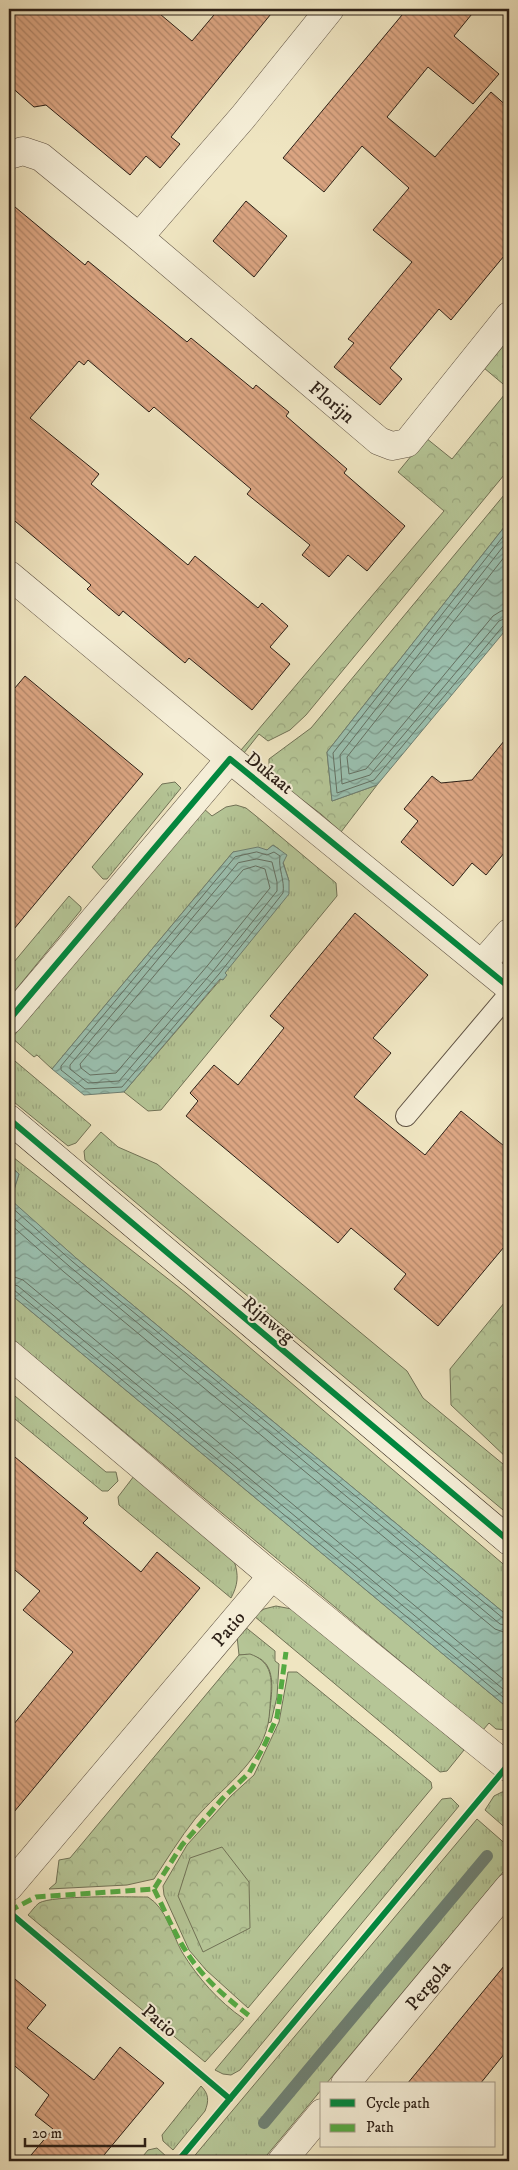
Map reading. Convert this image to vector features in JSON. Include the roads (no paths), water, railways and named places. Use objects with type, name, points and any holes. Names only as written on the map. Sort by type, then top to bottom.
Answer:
[{"type":"street","points":[[139,237],[243,117],[330,9]]},
{"type":"street","name":"Florijn","points":[[9,155],[23,151],[41,157],[139,237],[379,441],[392,446],[406,442],[509,316]]},
{"type":"street","points":[[9,575],[230,759]]},
{"type":"street","name":"Dukaat","points":[[9,1020],[230,759],[509,987]]},
{"type":"street","points":[[482,964],[509,932]]},
{"type":"street","name":"Rijnweg","points":[[9,1120],[509,1541]]},
{"type":"street","points":[[9,1354],[272,1576],[508,1767]]},
{"type":"street","name":"Patio","points":[[9,1887],[272,1576]]},
{"type":"street","name":"Pergola","points":[[347,2082],[509,1887]]},
{"type":"street","points":[[282,2161],[320,2114]]},
{"type":"lane","points":[[406,1116],[509,994]]},
{"type":"water","points":[[509,521],[509,626],[377,785],[332,801],[327,752]]},
{"type":"water","points":[[273,845],[287,855],[283,863],[289,881],[289,894],[225,973],[227,975],[223,980],[220,979],[124,1092],[84,1095],[52,1069],[233,852],[258,847],[267,850]]},
{"type":"water","points":[[9,1165],[19,1174],[11,1200],[76,1258],[509,1617],[509,1709],[9,1293]]},
{"type":"waterway","points":[[264,2123],[487,1856]]}]
